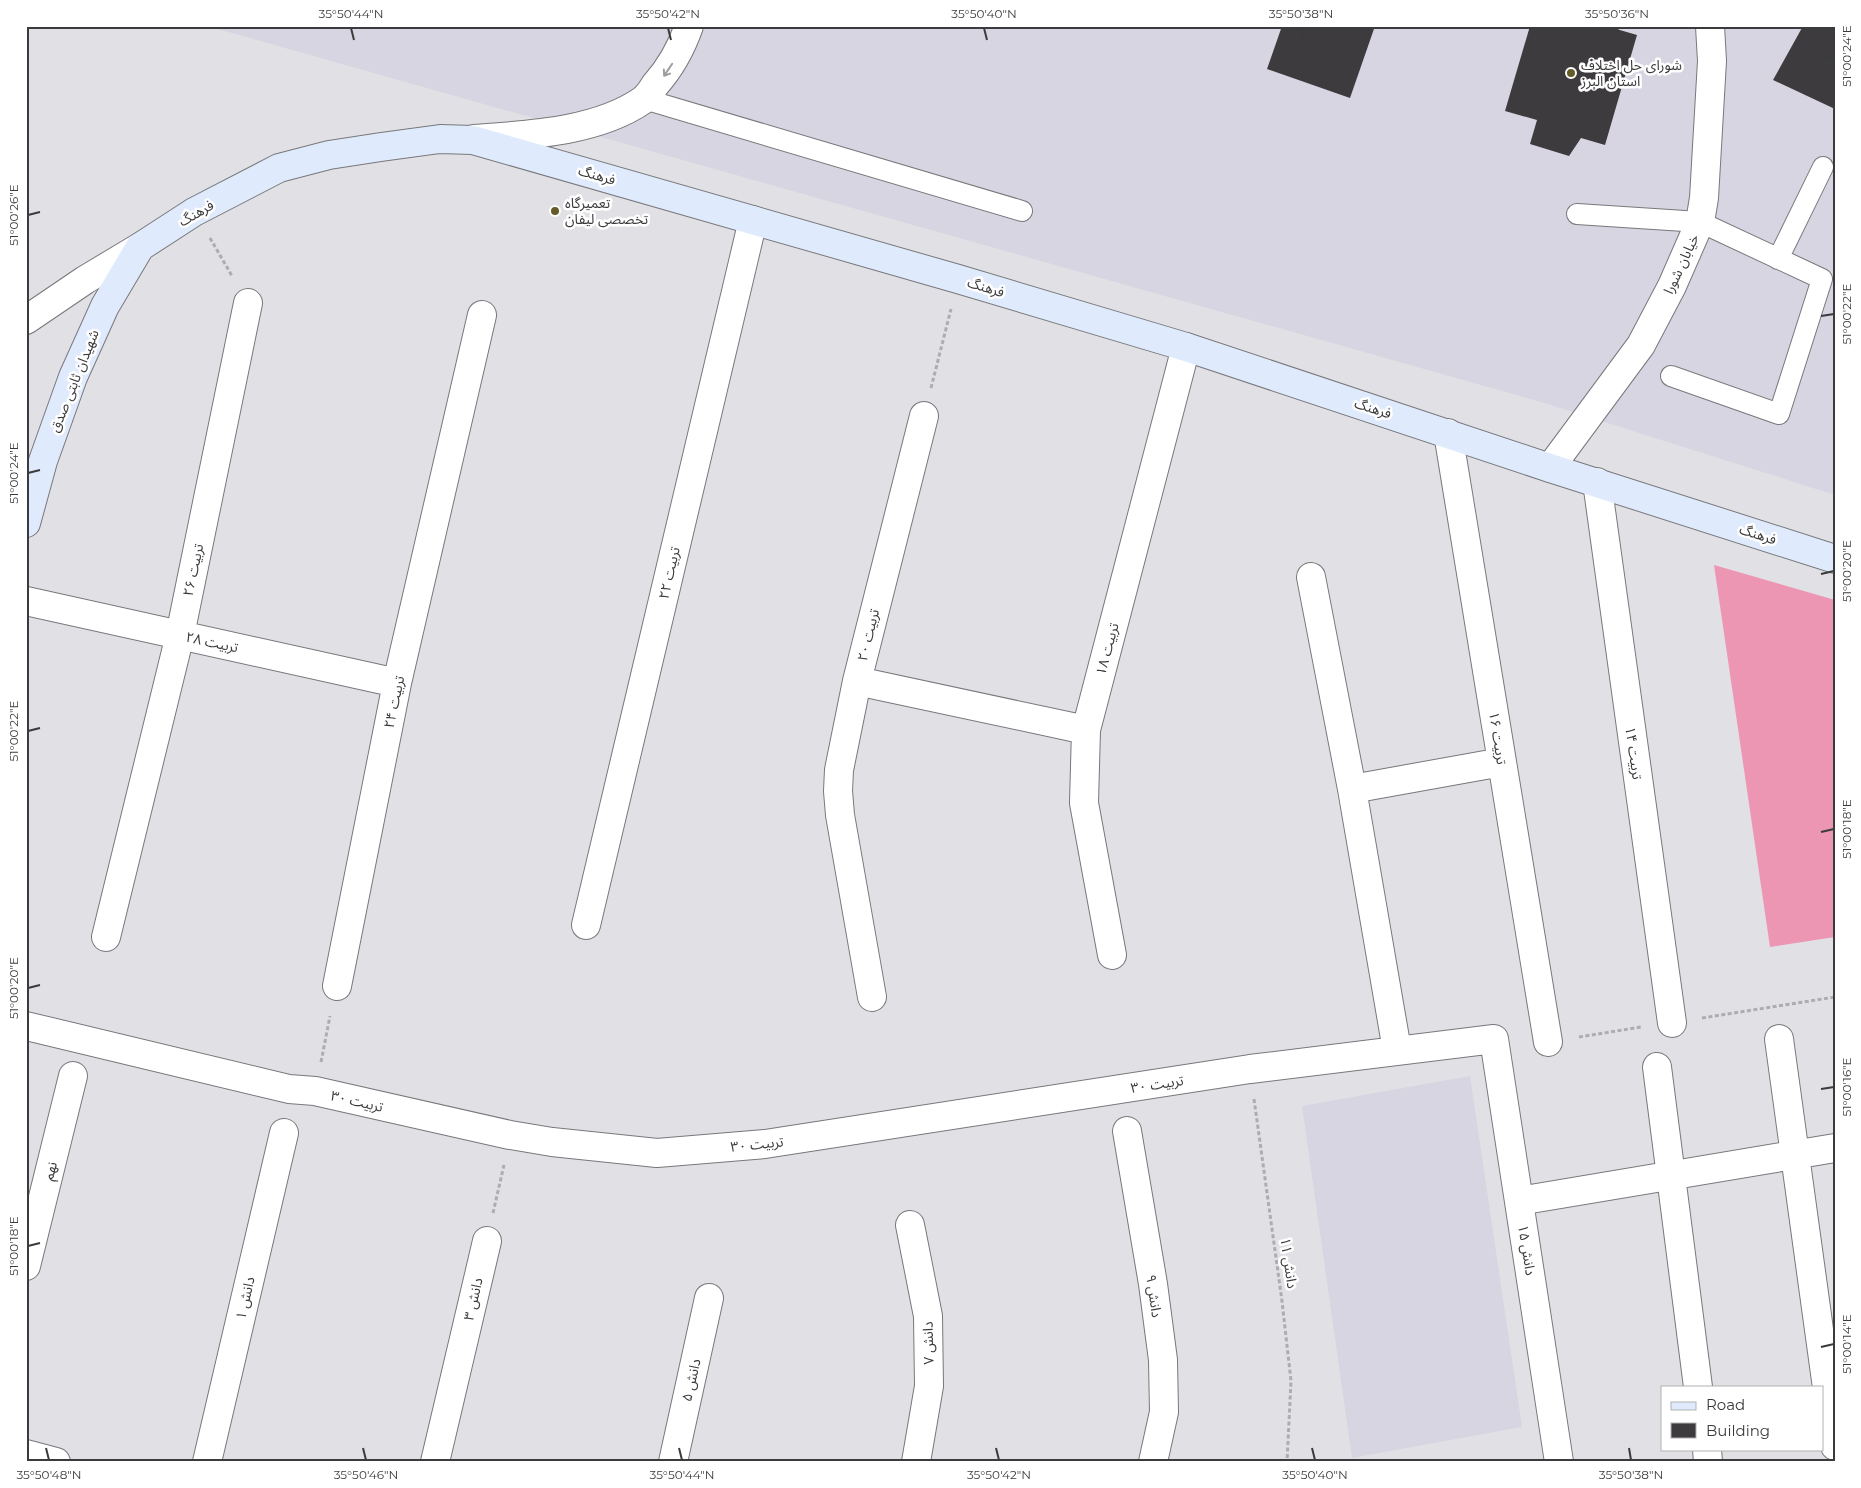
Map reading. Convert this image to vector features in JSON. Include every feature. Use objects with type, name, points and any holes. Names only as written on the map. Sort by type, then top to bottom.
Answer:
[{"type":"main road","name":"فرهنگ","points":[[140,247],[194,212],[279,168],[329,155],[381,147],[440,139],[472,140],[958,279],[1186,347],[1550,468],[1835,559]]},
{"type":"main road","name":"شهیدان ثابتی صدق","points":[[26,523],[43,461],[73,377],[105,306],[140,247]]},
{"type":"street","points":[[472,140],[552,132],[589,124],[615,114],[644,99],[665,74],[681,49],[689,26]]},
{"type":"street","name":"خیابان شورا","points":[[1550,468],[1642,344],[1672,286],[1700,222],[1704,198],[1712,61],[1710,26]]},
{"type":"street","name":"تربیت ۲۲","points":[[586,925],[753,220]]},
{"type":"street","points":[[26,320],[85,280],[140,247]]},
{"type":"street","name":"تربیت ۲۶","points":[[106,938],[180,635],[248,303]]},
{"type":"street","name":"تربیت ۲۴","points":[[336,986],[398,683],[482,315]]},
{"type":"street","name":"تربیت ۱۸","points":[[1112,955],[1084,802],[1086,730],[1186,347]]},
{"type":"street","name":"تربیت ۲۰","points":[[872,997],[840,815],[839,770],[857,681],[924,416]]},
{"type":"street","name":"تربیت ۱۶","points":[[1448,433],[1548,1042]]},
{"type":"street","name":"تربیت ۱۴","points":[[1597,482],[1672,1023]]},
{"type":"street","points":[[1311,577],[1352,789],[1397,1050]]},
{"type":"street","name":"تربیت ۲۸","points":[[26,602],[398,683]]},
{"type":"street","points":[[857,681],[1086,730]]},
{"type":"street","points":[[1352,789],[1502,762]]},
{"type":"street","name":"تربیت ۳۰","points":[[26,1026],[289,1089],[315,1091],[510,1135],[552,1142],[657,1153],[766,1144],[1250,1069],[1494,1039]]},
{"type":"street","name":"دانش ۱۵","points":[[1494,1039],[1559,1462]]},
{"type":"street","points":[[1779,1039],[1835,1446]]},
{"type":"street","points":[[1657,1067],[1698,1386]]},
{"type":"street","name":"نهم","points":[[26,1266],[73,1076]]},
{"type":"street","name":"دانش ۹","points":[[1128,1131],[1153,1284],[1163,1360],[1164,1412],[1153,1462]]},
{"type":"street","name":"دانش ۱","points":[[207,1462],[284,1133]]},
{"type":"street","points":[[1519,1201],[1835,1148]]},
{"type":"street","name":"دانش ۷","points":[[910,1225],[928,1316],[929,1386],[916,1462]]},
{"type":"street","name":"دانش ۳","points":[[435,1462],[487,1241]]},
{"type":"street","name":"دانش ۵","points":[[673,1462],[709,1298]]},
{"type":"street","points":[[26,1454],[56,1462]]},
{"type":"lane","points":[[644,99],[1022,211]]},
{"type":"lane","points":[[1778,259],[1823,167]]},
{"type":"lane","points":[[1577,214],[1700,222],[1822,279],[1779,414],[1671,376]]},
{"type":"path","points":[[194,212],[248,303]]},
{"type":"path","points":[[924,416],[958,279]]},
{"type":"path","points":[[315,1091],[336,986]]},
{"type":"path","name":"دانش ۱۱","points":[[1250,1069],[1291,1381],[1287,1462]]},
{"type":"path","points":[[487,1241],[510,1135]]},
{"type":"shaded area","points":[[207,26],[1835,26],[1835,495],[1541,402]]},
{"type":"shaded area","points":[[1714,565],[1835,600],[1835,937],[1770,947]]},
{"type":"shaded area","points":[[1470,1076],[1522,1427],[1352,1458],[1302,1106]]},
{"type":"building","points":[[1282,26],[1375,26],[1350,98],[1267,69]]},
{"type":"building","name":"شورای حل اختلاف استان البرز","points":[[1530,26],[1606,26],[1637,35],[1605,145],[1581,138],[1569,156],[1530,144],[1537,120],[1505,111]]},
{"type":"building","points":[[1803,26],[1835,26],[1835,109],[1773,80]]},
{"type":"place","name":"شورای حل اختلاف استان البرز","points":[[1571,73]]},
{"type":"place","name":"تعمیرگاه تخصصی لیفان","points":[[555,211]]}]
